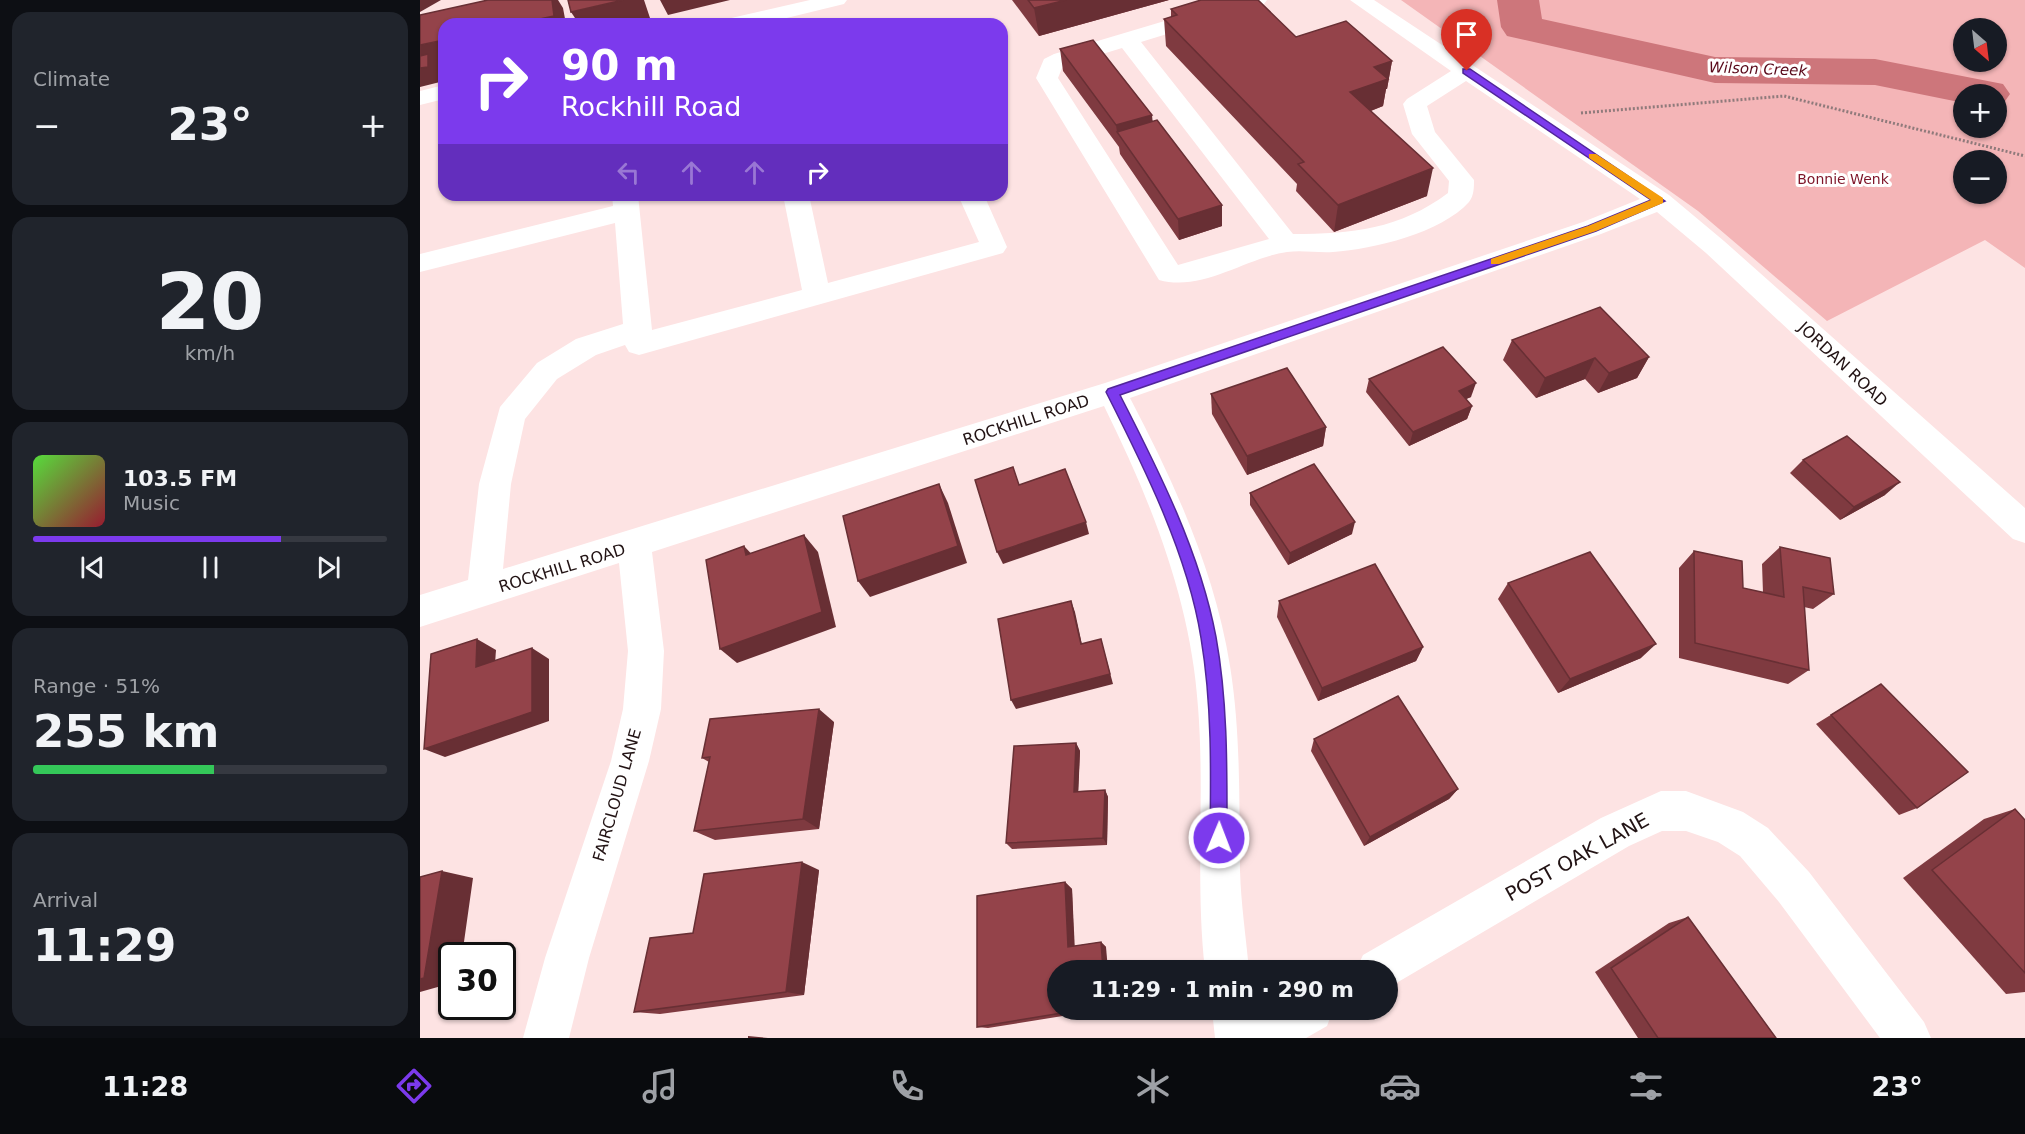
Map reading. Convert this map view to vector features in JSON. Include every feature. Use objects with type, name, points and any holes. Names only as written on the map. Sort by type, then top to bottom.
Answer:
[{"type":"street","points":[[760,18],[837,0]]},
{"type":"street","points":[[1257,0],[1062,58],[1052,64],[1047,78],[1169,273],[1181,275],[1286,243],[1334,243],[1390,235],[1442,210],[1460,196],[1462,180],[1424,134],[1415,104],[1467,71]]},
{"type":"street","name":"JORDAN ROAD","points":[[1360,0],[1660,201],[1715,247],[2025,529]]},
{"type":"street","points":[[1127,39],[1286,243]]},
{"type":"street","points":[[420,98],[438,94]]},
{"type":"street","points":[[797,201],[817,296]]},
{"type":"street","points":[[420,263],[626,203],[639,344],[994,247],[974,201]]},
{"type":"street","name":"ROCKHILL ROAD","points":[[420,612],[1112,392],[1592,228],[1660,201]]},
{"type":"street","points":[[484,592],[495,484],[511,415],[547,371],[586,347],[638,330]]},
{"type":"street","points":[[1112,392],[1150,465],[1172,520],[1209,637],[1218,729],[1218,881],[1226,960]]},
{"type":"street","name":"FAIRCLOUD LANE","points":[[546,1038],[567,958],[630,761],[642,709],[646,651],[634,545]]},
{"type":"street","name":"POST OAK LANE","points":[[1395,960],[1616,832],[1661,811],[1686,811],[1729,826],[1754,842],[1794,887],[1908,1038]]},
{"type":"street","points":[[1235,1020],[1238,1038]]},
{"type":"street","points":[[1263,1038],[1294,1020]]},
{"type":"path","points":[[1571,113],[1784,96],[2025,156]]},
{"type":"green space","name":"Bonnie Wenk","points":[[1401,0],[2025,0],[2025,268],[1985,240],[1827,321],[1698,211]]},
{"type":"building","points":[[488,0],[552,0],[554,16],[544,18],[438,18],[438,41],[420,45],[420,15]]},
{"type":"building","points":[[568,0],[623,0],[571,12]]},
{"type":"building","points":[[1028,0],[1066,0],[1034,8]]},
{"type":"building","points":[[1201,0],[1258,0],[1296,37],[1346,21],[1392,61],[1374,67],[1388,79],[1350,92],[1433,168],[1338,205],[1298,164],[1304,162],[1164,19],[1177,15],[1171,9]]},
{"type":"building","points":[[1093,40],[1152,115],[1116,125],[1060,49]]},
{"type":"building","points":[[428,54],[428,67],[420,68],[420,56]]},
{"type":"building","points":[[1157,120],[1222,205],[1178,219],[1117,132]]},
{"type":"building","points":[[1600,307],[1649,357],[1609,373],[1595,358],[1545,378],[1512,340]]},
{"type":"building","points":[[1443,347],[1476,383],[1459,391],[1472,406],[1413,432],[1369,379]]},
{"type":"building","points":[[1287,368],[1326,427],[1247,456],[1211,394]]},
{"type":"building","points":[[1847,436],[1900,482],[1854,507],[1803,460]]},
{"type":"building","points":[[1314,464],[1355,522],[1290,553],[1250,493]]},
{"type":"building","points":[[1013,467],[1019,485],[1065,469],[1086,522],[997,552],[975,480]]},
{"type":"building","points":[[939,484],[958,546],[858,581],[843,516]]},
{"type":"building","points":[[804,535],[822,612],[720,649],[706,560],[744,546],[746,555]]},
{"type":"building","points":[[1780,547],[1830,558],[1834,594],[1803,587],[1809,670],[1695,643],[1694,551],[1742,561],[1743,588],[1784,597]]},
{"type":"building","points":[[1590,552],[1656,644],[1570,679],[1508,583]]},
{"type":"building","points":[[1375,564],[1423,647],[1322,688],[1279,601]]},
{"type":"building","points":[[1071,601],[1081,644],[1101,639],[1110,674],[1011,700],[998,619]]},
{"type":"building","points":[[477,639],[476,667],[532,648],[532,712],[424,749],[431,654]]},
{"type":"building","points":[[1881,684],[1968,772],[1917,808],[1831,715]]},
{"type":"building","points":[[1398,696],[1458,789],[1370,837],[1314,739]]},
{"type":"building","points":[[819,709],[803,819],[694,831],[710,757],[702,758],[710,719]]},
{"type":"building","points":[[1076,743],[1074,792],[1105,790],[1103,838],[1006,843],[1014,746]]},
{"type":"building","points":[[2015,809],[2025,820],[2025,973],[1932,870]]},
{"type":"building","points":[[802,862],[786,992],[634,1012],[650,938],[693,933],[704,874]]},
{"type":"building","points":[[442,871],[424,978],[420,979],[420,877]]},
{"type":"building","points":[[1065,882],[1068,947],[1101,942],[1102,960],[1047,960],[1047,1015],[977,1027],[977,896]]},
{"type":"building","points":[[1688,917],[1776,1038],[1658,1038],[1611,968]]},
{"type":"waterway","name":"Wilson Creek","points":[[1518,0],[1522,27],[1715,70],[1875,72],[1953,87]]},
{"type":"slow traffic","points":[[1495,261],[1592,228],[1660,201],[1593,156]]},
{"type":"route","points":[[1219,838],[1220,752],[1209,637],[1172,520],[1150,465],[1112,392],[1592,228],[1660,201],[1467,71]]}]
